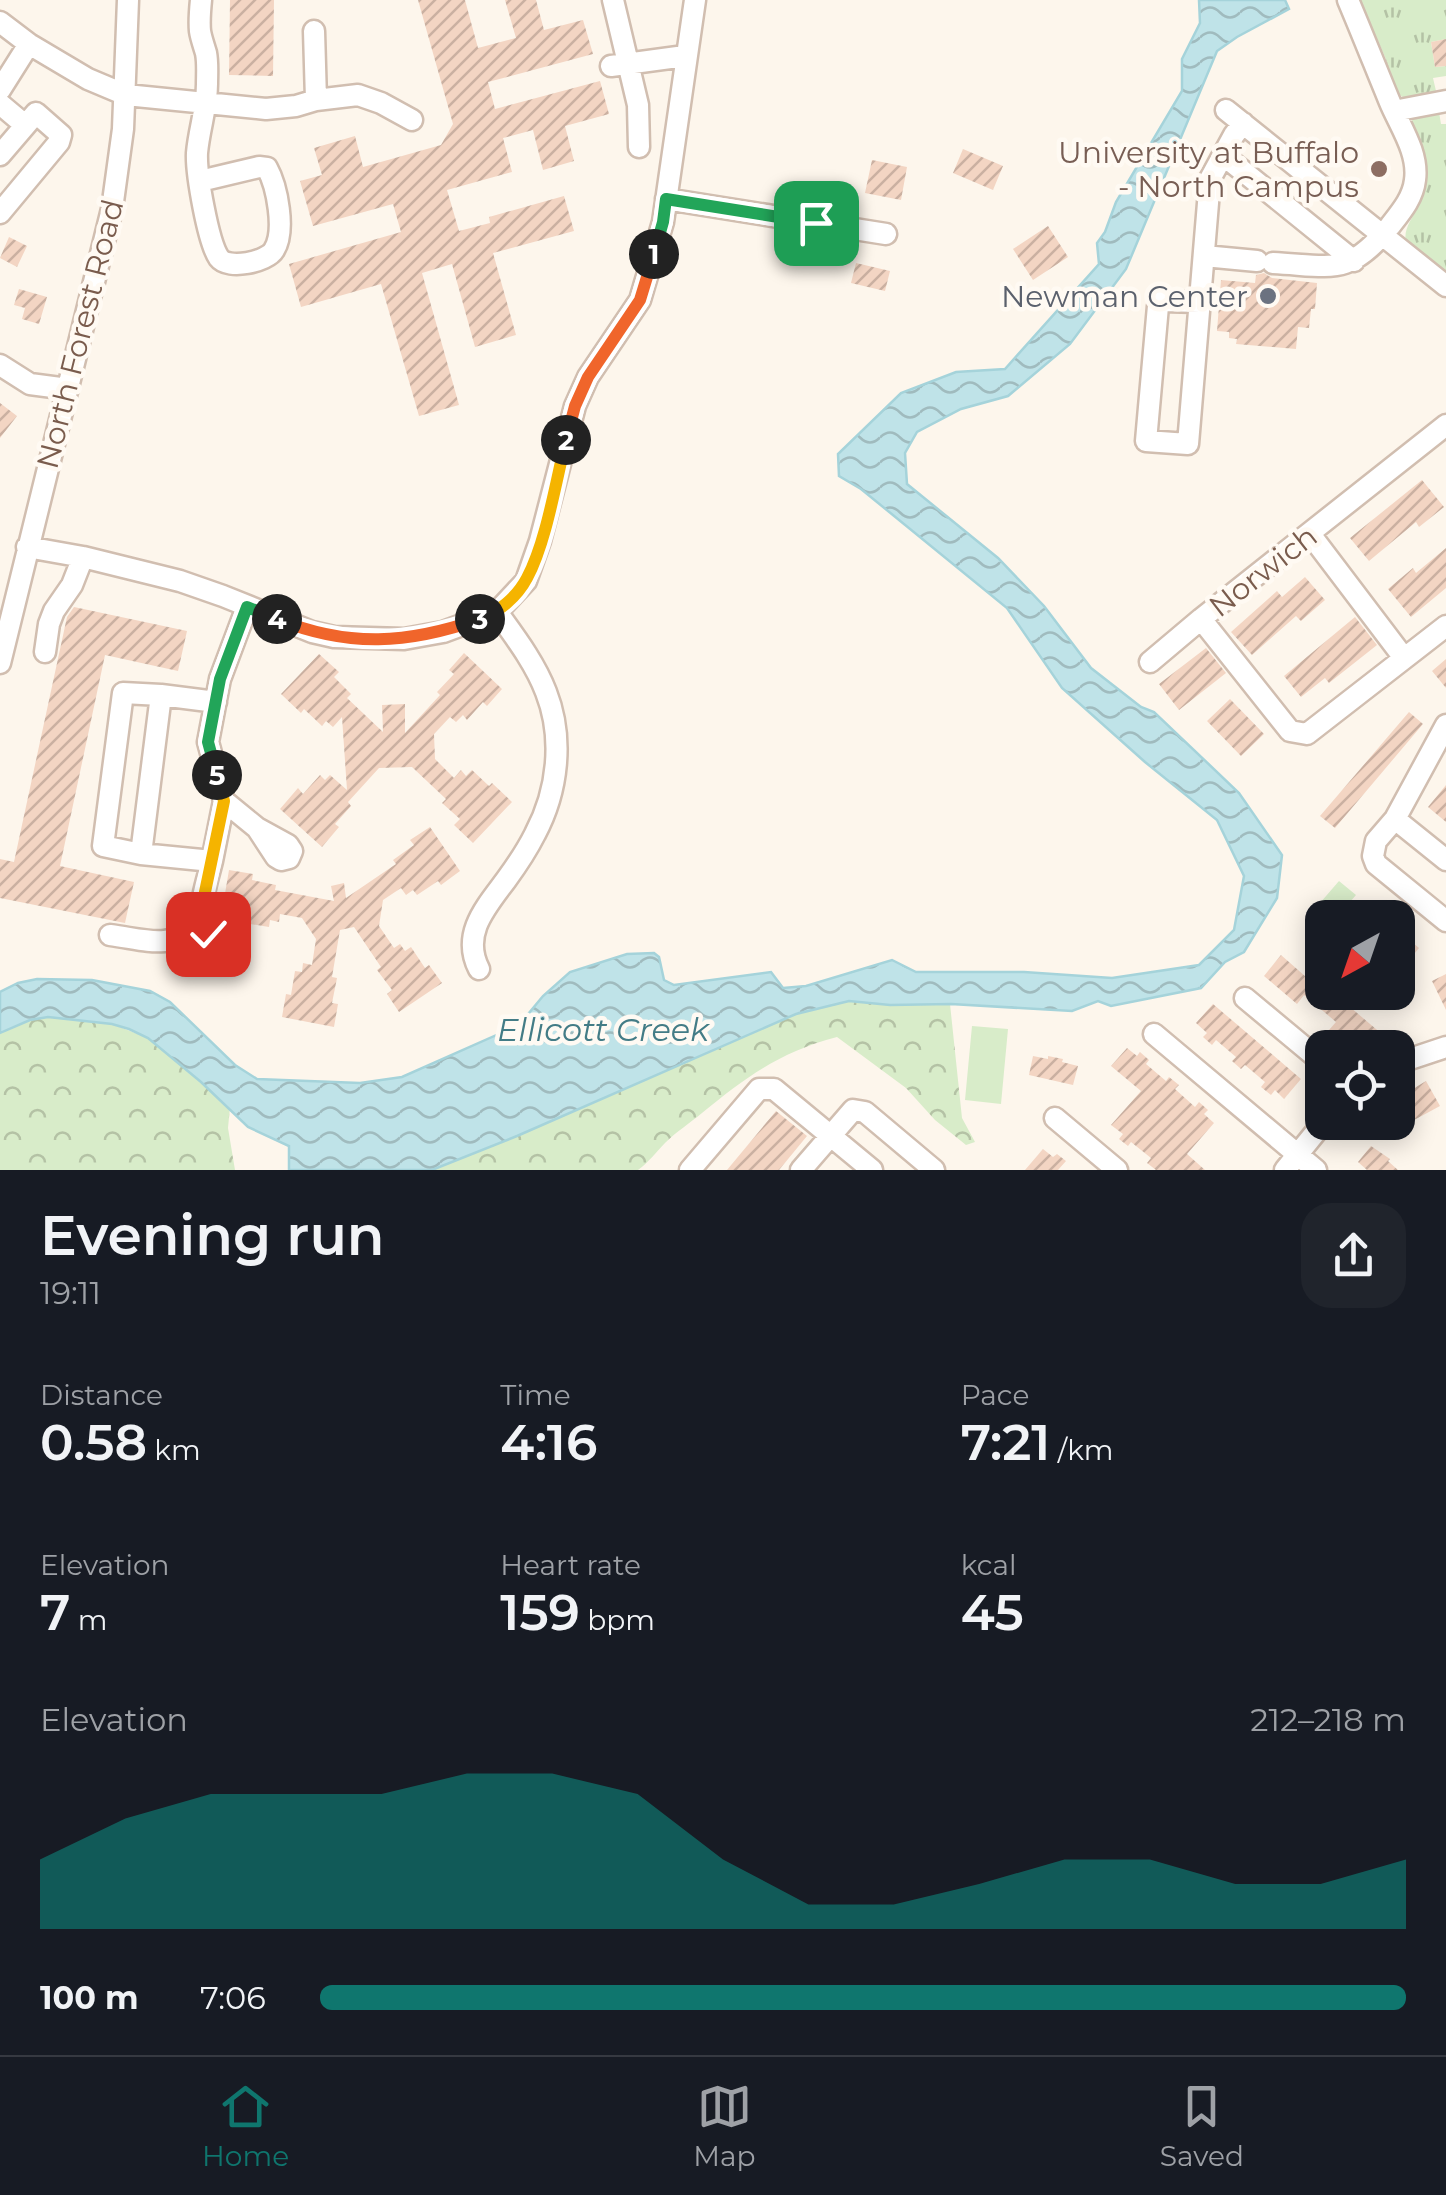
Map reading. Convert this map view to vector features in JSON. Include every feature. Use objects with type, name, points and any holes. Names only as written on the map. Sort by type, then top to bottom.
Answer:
[{"type":"street","name":"North Forest Road","points":[[0,663],[112,209],[126,94],[128,0]]},
{"type":"street","points":[[200,0],[208,102],[197,156],[200,180],[206,218],[217,255],[224,263],[233,266],[268,257],[280,230],[267,168],[200,180]]},
{"type":"street","points":[[613,0],[620,65],[638,104],[639,147]]},
{"type":"street","points":[[27,546],[180,581],[334,637],[404,639],[443,632],[498,612],[526,580],[575,406],[588,377],[640,300],[663,222],[695,0]]},
{"type":"street","points":[[1204,256],[1340,266],[1354,260],[1382,235],[1408,202],[1415,181],[1411,148],[1348,0]]},
{"type":"street","points":[[0,22],[88,79],[126,94],[266,109],[358,95],[412,120]]},
{"type":"street","points":[[314,31],[316,100]]},
{"type":"street","points":[[0,90],[29,44]]},
{"type":"street","points":[[620,65],[686,56]]},
{"type":"street","points":[[1394,111],[1446,101]]},
{"type":"street","points":[[0,104],[25,126]]},
{"type":"street","points":[[0,155],[36,113],[61,135],[0,213]]},
{"type":"street","points":[[1200,302],[1162,301],[1158,306],[1146,441],[1188,444],[1204,256],[1210,180],[1235,117],[1446,286]]},
{"type":"street","points":[[1223,155],[1354,260]]},
{"type":"street","points":[[666,199],[886,234]]},
{"type":"street","points":[[0,365],[30,384],[68,389]]},
{"type":"street","name":"Norwich","points":[[1446,424],[1201,619],[1290,731],[1308,734],[1446,626]]},
{"type":"street","points":[[1310,534],[1404,658]]},
{"type":"street","points":[[45,652],[54,611],[72,584],[83,557]]},
{"type":"street","points":[[228,948],[208,934],[200,916],[224,801],[208,742],[220,679],[247,607]]},
{"type":"street","points":[[479,970],[472,945],[478,919],[538,830],[550,795],[556,759],[554,724],[546,692],[527,654],[498,612]]},
{"type":"street","points":[[1150,662],[1201,619]]},
{"type":"street","points":[[212,861],[104,846],[123,693],[216,702]]},
{"type":"street","points":[[142,854],[161,696]]},
{"type":"street","points":[[1446,725],[1396,819],[1376,841],[1373,856],[1376,864],[1446,921]]},
{"type":"street","points":[[224,801],[257,828]]},
{"type":"street","points":[[1396,819],[1446,860]]},
{"type":"street","points":[[110,934],[175,941],[203,926]]},
{"type":"street","points":[[1245,998],[1305,1048]]},
{"type":"street","points":[[1154,1034],[1291,1162],[1316,1170]]},
{"type":"street","points":[[1415,1057],[1446,1047]]},
{"type":"street","points":[[690,1170],[759,1089],[774,1089],[872,1170]]},
{"type":"street","points":[[801,1170],[854,1110],[866,1112],[934,1170]]},
{"type":"street","points":[[1054,1118],[1118,1170]]},
{"type":"street","points":[[1291,1162],[1309,1140]]},
{"type":"green space","points":[[1360,0],[1446,0],[1446,39],[1431,42],[1435,67],[1446,66],[1446,76],[1433,78],[1434,93],[1406,99],[1398,94]]},
{"type":"green space","points":[[1439,112],[1441,124],[1446,124],[1446,277],[1405,238],[1426,177],[1422,148],[1411,122],[1417,114]]},
{"type":"green space","points":[[1339,881],[1356,895],[1352,900],[1323,900]]},
{"type":"green space","points":[[849,1001],[950,1004],[962,1118],[975,1142],[966,1145],[935,1120],[906,1088],[837,1037],[798,1050],[749,1077],[674,1135],[638,1170],[432,1170],[796,1014]]},
{"type":"green space","points":[[48,1017],[112,1024],[148,1038],[230,1107],[228,1128],[235,1170],[0,1170],[0,1033]]},
{"type":"green space","points":[[972,1026],[1008,1029],[1001,1104],[965,1100]]},
{"type":"water","name":"Ellicott Creek","points":[[1199,0],[1285,0],[1289,9],[1217,51],[1126,269],[1070,344],[1008,396],[961,409],[917,432],[905,453],[907,484],[998,558],[1044,606],[1091,668],[1141,707],[1154,712],[1239,793],[1282,855],[1277,898],[1244,952],[1225,962],[1201,988],[1111,1006],[1098,1001],[1072,1011],[849,1001],[796,1014],[432,1170],[289,1170],[289,1146],[248,1127],[148,1038],[112,1024],[48,1017],[0,1033],[0,992],[37,979],[92,980],[150,991],[170,1002],[235,1065],[257,1079],[360,1083],[402,1077],[519,1025],[570,972],[627,954],[654,953],[659,957],[664,980],[674,985],[771,972],[783,988],[806,986],[892,960],[916,972],[1024,972],[1112,978],[1199,965],[1234,930],[1244,876],[1217,820],[1062,688],[1007,608],[861,489],[839,476],[838,454],[901,393],[956,372],[1005,369],[1099,264],[1097,243],[1116,202],[1182,91],[1182,59],[1200,23]]},
{"type":"building","points":[[230,0],[274,0],[273,76],[229,75]]},
{"type":"building","points":[[418,0],[465,0],[478,48],[516,38],[505,0],[536,0],[544,30],[583,20],[593,54],[488,82],[495,109],[600,81],[609,114],[565,126],[574,161],[543,170],[533,130],[503,138],[512,172],[447,190],[459,231],[490,223],[489,217],[564,196],[574,231],[493,253],[516,335],[475,347],[452,264],[422,273],[459,405],[419,416],[381,284],[301,307],[289,264],[401,232],[393,204],[313,226],[300,181],[322,175],[314,148],[355,136],[363,167],[441,145],[453,124]]},
{"type":"building","points":[[1446,39],[1446,66],[1435,67],[1431,42]]},
{"type":"building","points":[[963,149],[1003,166],[993,190],[953,173]]},
{"type":"building","points":[[872,160],[907,167],[901,200],[865,193]]},
{"type":"building","points":[[1048,226],[1068,257],[1033,280],[1013,249]]},
{"type":"building","points":[[9,237],[27,246],[17,267],[0,258]]},
{"type":"building","points":[[856,263],[890,271],[885,291],[851,283]]},
{"type":"building","name":"Newman Center","points":[[1264,273],[1272,278],[1317,283],[1309,328],[1298,327],[1296,349],[1236,344],[1237,339],[1229,338],[1229,332],[1217,331],[1221,280],[1255,283],[1256,275]]},
{"type":"building","points":[[19,289],[47,297],[39,324],[22,319],[25,308],[14,305]]},
{"type":"building","points":[[0,403],[17,416],[0,438]]},
{"type":"building","points":[[1422,480],[1444,507],[1419,527],[1416,522],[1369,561],[1350,538]]},
{"type":"building","points":[[1446,548],[1446,588],[1411,617],[1388,589],[1413,568],[1416,573]]},
{"type":"building","points":[[1305,577],[1325,600],[1301,621],[1296,616],[1252,655],[1231,632],[1277,591],[1282,597]]},
{"type":"building","points":[[74,607],[187,631],[178,671],[105,655],[60,866],[134,882],[125,923],[0,898],[0,859],[14,862],[67,617]]},
{"type":"building","points":[[1355,617],[1377,645],[1329,683],[1325,678],[1301,697],[1284,676]]},
{"type":"building","points":[[1206,648],[1226,673],[1179,710],[1159,684]]},
{"type":"building","points":[[464,653],[502,689],[467,720],[463,715],[456,722],[450,717],[434,734],[435,759],[454,778],[461,770],[466,776],[472,770],[512,802],[473,843],[454,825],[460,819],[442,803],[446,799],[412,767],[379,768],[348,802],[351,806],[335,824],[339,827],[322,847],[280,809],[298,788],[303,794],[320,775],[325,780],[330,775],[347,790],[342,717],[333,727],[326,721],[322,726],[281,694],[319,654],[339,672],[334,677],[351,694],[347,698],[383,732],[382,705],[405,704],[405,733],[440,695],[437,692],[454,674],[449,670]]},
{"type":"building","points":[[1446,659],[1446,688],[1432,671]]},
{"type":"building","points":[[1230,699],[1264,734],[1241,756],[1207,721]]},
{"type":"building","points":[[1409,712],[1423,724],[1335,828],[1320,816]]},
{"type":"building","points":[[1446,785],[1446,822],[1428,807]]},
{"type":"building","points":[[430,827],[460,871],[417,895],[413,890],[406,895],[401,888],[383,900],[379,926],[394,948],[400,944],[405,951],[411,947],[425,968],[429,965],[442,983],[399,1012],[387,994],[392,990],[377,970],[381,967],[354,927],[340,930],[332,977],[337,978],[332,1003],[338,1004],[334,1027],[282,1017],[295,971],[302,972],[303,963],[312,965],[316,939],[302,918],[280,914],[279,922],[270,920],[269,927],[220,923],[229,870],[253,874],[252,880],[276,885],[275,890],[334,901],[331,886],[344,883],[346,898],[396,864],[393,860],[414,845],[410,840]]},
{"type":"building","points":[[1281,955],[1305,976],[1305,996],[1297,1004],[1264,976]]},
{"type":"building","points":[[1446,974],[1446,1010],[1432,981]]},
{"type":"building","points":[[1213,1004],[1301,1079],[1284,1099],[1275,1090],[1271,1095],[1261,1087],[1265,1082],[1245,1065],[1241,1069],[1232,1061],[1236,1057],[1216,1040],[1212,1045],[1203,1037],[1207,1033],[1196,1023]]},
{"type":"building","points":[[1322,1010],[1354,1010],[1377,1030],[1329,1030],[1336,1022]]},
{"type":"building","points":[[1127,1048],[1137,1056],[1140,1052],[1149,1060],[1146,1064],[1166,1081],[1169,1077],[1179,1085],[1175,1089],[1195,1107],[1199,1102],[1208,1110],[1204,1114],[1214,1123],[1187,1154],[1205,1170],[1156,1170],[1147,1163],[1151,1158],[1131,1142],[1128,1146],[1119,1139],[1123,1134],[1111,1125],[1141,1091],[1111,1066]]},
{"type":"building","points":[[1033,1056],[1063,1059],[1062,1062],[1078,1066],[1073,1085],[1029,1075]]},
{"type":"building","points":[[1426,1081],[1440,1106],[1415,1120],[1415,1088]]},
{"type":"building","points":[[776,1111],[807,1136],[779,1170],[727,1170]]},
{"type":"building","points":[[1371,1146],[1398,1170],[1367,1170],[1358,1162]]},
{"type":"building","points":[[1043,1149],[1066,1161],[1058,1170],[1025,1170]]},
{"type":"place","name":"University at Buffalo - North Campus","points":[[1379,169]]},
{"type":"place","name":"Newman Center","points":[[1268,296]]},
{"type":"route","points":[[208,934],[200,916],[224,801],[208,742],[220,679],[247,607],[312,632],[374,640],[443,632],[498,612],[526,580],[575,406],[588,377],[640,300],[666,199],[816,223]]}]
